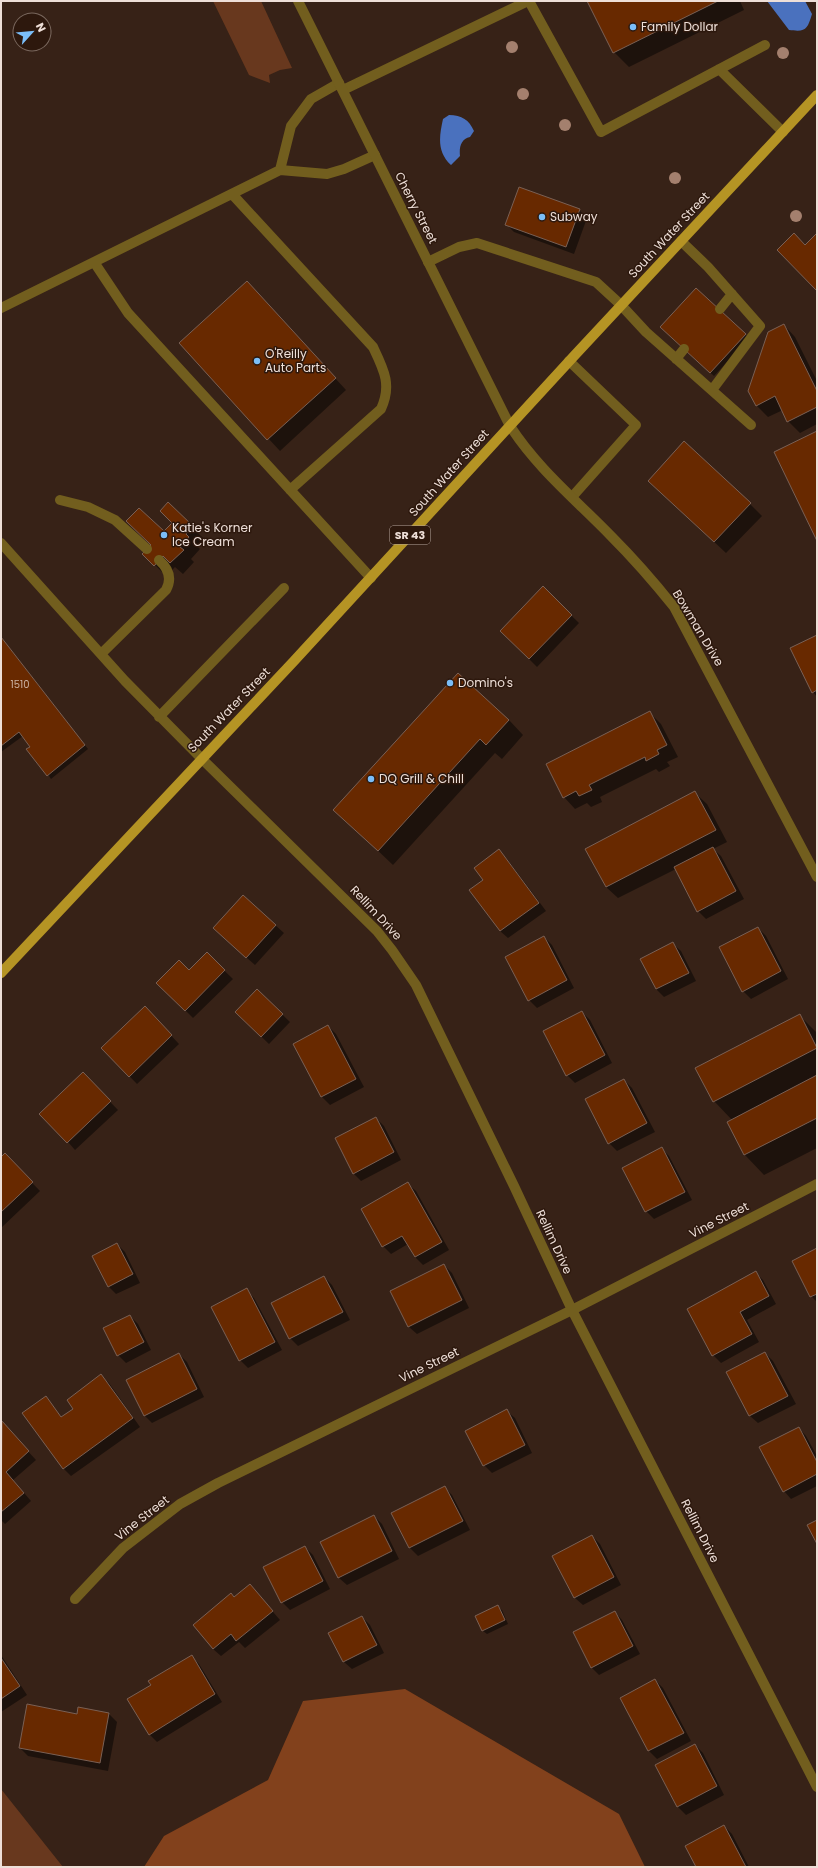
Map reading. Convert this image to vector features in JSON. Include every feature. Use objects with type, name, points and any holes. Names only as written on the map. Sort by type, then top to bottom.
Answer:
[{"type":"main road","name":"South Water Street","points":[[1,973],[371,578],[817,95]]},
{"type":"street","name":"Cherry Street","points":[[298,1],[510,426]]},
{"type":"street","points":[[280,170],[291,126],[311,99],[528,1],[601,132],[765,45]]},
{"type":"street","points":[[719,69],[782,132]]},
{"type":"street","points":[[1,308],[280,170],[327,174],[344,169],[375,155]]},
{"type":"street","points":[[232,194],[373,347],[382,364],[387,381],[386,398],[381,410],[290,490]]},
{"type":"street","points":[[681,241],[732,294],[760,326],[712,390]]},
{"type":"street","points":[[428,262],[459,247],[477,243],[596,282],[622,305],[646,332],[751,425]]},
{"type":"street","points":[[94,262],[128,313],[371,578]]},
{"type":"street","points":[[720,309],[732,294]]},
{"type":"street","points":[[676,358],[684,349]]},
{"type":"street","points":[[569,362],[636,425],[572,497]]},
{"type":"street","name":"Bowman Drive","points":[[510,426],[533,458],[653,580],[674,607],[817,877]]},
{"type":"street","points":[[60,500],[88,507],[115,520],[147,549]]},
{"type":"street","name":"Rellim Drive","points":[[1,543],[159,717],[363,917],[392,950],[416,985],[572,1310],[817,1787]]},
{"type":"street","points":[[101,654],[166,590],[170,583],[169,574],[164,564],[159,560]]},
{"type":"street","points":[[159,717],[284,588]]},
{"type":"street","name":"Vine Street","points":[[75,1599],[123,1548],[180,1504],[218,1482],[572,1310],[817,1184]]},
{"type":"shaded area","points":[[213,1],[261,1],[292,68],[280,70],[269,75],[270,83],[249,75]]},
{"type":"shaded area","points":[[405,1689],[619,1814],[645,1867],[144,1867],[164,1836],[268,1780],[303,1701]]},
{"type":"shaded area","points":[[1,1789],[63,1867],[1,1867]]},
{"type":"water","points":[[767,1],[805,1],[812,14],[809,24],[805,29],[799,31],[789,30]]},
{"type":"water","points":[[449,115],[461,117],[470,124],[474,131],[470,137],[464,140],[460,147],[460,156],[451,165],[443,155],[440,144],[443,119]]},
{"type":"building","name":"Family Dollar","points":[[587,1],[718,1],[613,53]]},
{"type":"building","name":"Subway","points":[[519,187],[580,209],[566,247],[505,225]]},
{"type":"building","points":[[794,233],[805,245],[817,233],[817,291],[777,250]]},
{"type":"building","name":"O'Reilly Auto Parts","points":[[247,281],[336,378],[267,440],[179,343]]},
{"type":"building","points":[[696,288],[746,334],[710,373],[660,327]]},
{"type":"building","points":[[784,324],[817,391],[817,407],[787,422],[775,396],[756,406],[748,391],[768,332]]},
{"type":"building","points":[[817,431],[817,541],[774,452]]},
{"type":"building","points":[[684,441],[751,503],[714,542],[648,481]]},
{"type":"building","name":"Katie's Korner Ice Cream","points":[[168,502],[193,526],[186,534],[189,537],[180,547],[184,550],[170,563],[163,556],[154,566],[142,554],[151,545],[126,521],[139,508],[164,531],[172,523],[160,511]]},
{"type":"building","points":[[543,586],[572,615],[529,659],[500,631]]},
{"type":"building","points":[[817,635],[817,690],[812,693],[790,648]]},
{"type":"building","points":[[1,637],[85,745],[47,776],[26,749],[30,747],[19,732],[1,746]]},
{"type":"building","points":[[458,673],[509,720],[486,745],[480,739],[378,851],[333,810]]},
{"type":"building","points":[[650,711],[667,745],[657,750],[659,754],[646,761],[645,757],[589,785],[592,790],[579,796],[576,791],[563,798],[546,764]]},
{"type":"building","points":[[695,791],[716,830],[606,887],[585,849]]},
{"type":"building","points":[[713,847],[736,891],[697,912],[674,867]]},
{"type":"building","points":[[499,849],[539,903],[500,931],[469,890],[483,880],[474,868]]},
{"type":"building","points":[[243,895],[276,925],[246,958],[213,928]]},
{"type":"building","points":[[758,927],[781,971],[742,992],[719,947]]},
{"type":"building","points":[[544,936],[567,980],[528,1001],[505,957]]},
{"type":"building","points":[[673,942],[689,973],[656,989],[640,959]]},
{"type":"building","points":[[207,952],[225,970],[185,1011],[156,983],[179,960],[189,970]]},
{"type":"building","points":[[257,989],[283,1014],[261,1037],[235,1012]]},
{"type":"building","points":[[145,1006],[172,1035],[129,1077],[101,1048]]},
{"type":"building","points":[[582,1011],[605,1055],[566,1076],[543,1031]]},
{"type":"building","points":[[800,1014],[817,1048],[713,1102],[695,1068]]},
{"type":"building","points":[[328,1025],[356,1079],[321,1097],[293,1044]]},
{"type":"building","points":[[83,1072],[111,1101],[67,1143],[39,1114]]},
{"type":"building","points":[[817,1075],[817,1118],[744,1155],[727,1122]]},
{"type":"building","points":[[624,1079],[647,1123],[608,1144],[585,1099]]},
{"type":"building","points":[[376,1117],[394,1152],[353,1174],[335,1138]]},
{"type":"building","points":[[662,1147],[685,1192],[645,1212],[622,1168]]},
{"type":"building","points":[[5,1153],[33,1182],[1,1212],[1,1157]]},
{"type":"building","points":[[408,1182],[442,1242],[415,1257],[402,1236],[382,1247],[361,1209]]},
{"type":"building","points":[[117,1243],[133,1274],[108,1287],[92,1256]]},
{"type":"building","points":[[817,1248],[817,1294],[810,1297],[792,1261]]},
{"type":"building","points":[[444,1264],[462,1300],[408,1327],[390,1291]]},
{"type":"building","points":[[756,1271],[769,1296],[740,1312],[752,1334],[712,1356],[687,1309]]},
{"type":"building","points":[[324,1276],[343,1312],[289,1339],[271,1303]]},
{"type":"building","points":[[247,1288],[275,1342],[239,1361],[211,1307]]},
{"type":"building","points":[[130,1315],[144,1342],[117,1356],[103,1328]]},
{"type":"building","points":[[765,1352],[788,1396],[749,1416],[726,1372]]},
{"type":"building","points":[[179,1353],[197,1389],[144,1416],[126,1380]]},
{"type":"building","points":[[101,1374],[133,1418],[63,1469],[22,1413],[46,1396],[61,1417],[73,1409],[67,1400]]},
{"type":"building","points":[[507,1409],[525,1445],[483,1466],[465,1431]]},
{"type":"building","points":[[2,1421],[29,1451],[6,1472],[24,1493],[1,1512]]},
{"type":"building","points":[[799,1427],[817,1462],[817,1474],[783,1492],[759,1447]]},
{"type":"building","points":[[445,1486],[463,1521],[409,1548],[391,1513]]},
{"type":"building","points":[[374,1515],[392,1551],[338,1578],[320,1542]]},
{"type":"building","points":[[817,1520],[817,1544],[807,1525]]},
{"type":"building","points":[[592,1535],[614,1577],[574,1598],[552,1556]]},
{"type":"building","points":[[305,1546],[323,1581],[281,1603],[263,1567]]},
{"type":"building","points":[[250,1584],[273,1611],[236,1641],[231,1634],[213,1649],[193,1625],[231,1593],[234,1597]]},
{"type":"building","points":[[498,1605],[505,1620],[482,1631],[475,1616]]},
{"type":"building","points":[[615,1611],[633,1646],[591,1668],[573,1632]]},
{"type":"building","points":[[362,1616],[377,1645],[343,1662],[328,1633]]},
{"type":"building","points":[[192,1655],[215,1694],[149,1735],[127,1699],[151,1685],[148,1681]]},
{"type":"building","points":[[1,1658],[20,1686],[1,1699]]},
{"type":"building","points":[[655,1679],[684,1733],[648,1751],[620,1698]]},
{"type":"building","points":[[27,1704],[77,1714],[78,1707],[109,1713],[100,1763],[19,1748]]},
{"type":"building","points":[[695,1744],[717,1786],[677,1807],[655,1765]]},
{"type":"building","points":[[724,1825],[746,1867],[696,1867],[685,1846]]},
{"type":"place","name":"Family Dollar","points":[[633,27]]},
{"type":"place","name":"Subway","points":[[542,217]]},
{"type":"place","name":"O'Reilly Auto Parts","points":[[257,361]]},
{"type":"place","name":"Katie's Korner Ice Cream","points":[[164,535]]},
{"type":"place","name":"Domino's","points":[[450,683]]},
{"type":"place","name":"DQ Grill & Chill","points":[[371,779]]}]
